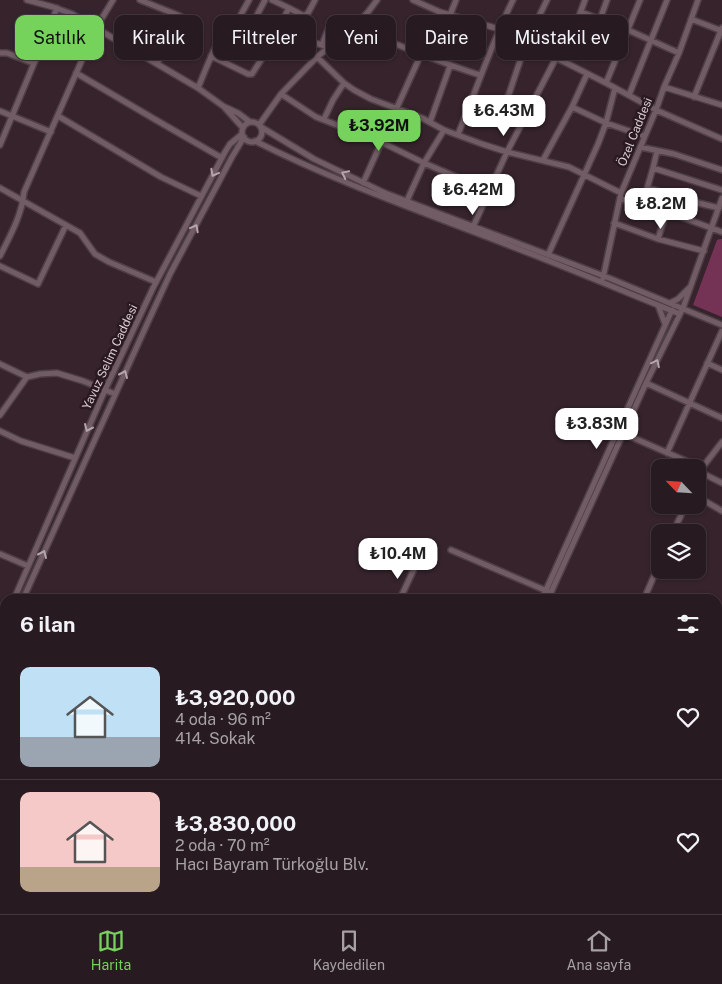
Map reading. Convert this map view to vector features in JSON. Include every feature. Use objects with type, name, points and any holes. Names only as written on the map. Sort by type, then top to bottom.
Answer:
[{"type":"street","points":[[27,0],[57,8],[74,15]]},
{"type":"street","points":[[104,15],[113,0]]},
{"type":"street","points":[[140,0],[180,16],[157,64]]},
{"type":"street","points":[[242,15],[251,0]]},
{"type":"street","points":[[257,15],[265,0]]},
{"type":"street","points":[[272,0],[304,16],[308,14],[315,0]]},
{"type":"street","points":[[365,15],[376,0]]},
{"type":"street","points":[[413,0],[450,15],[456,0]]},
{"type":"street","points":[[506,15],[513,0]]},
{"type":"street","points":[[540,15],[547,0]]},
{"type":"street","points":[[580,15],[585,0]]},
{"type":"street","points":[[601,15],[607,0]]},
{"type":"street","points":[[640,0],[628,30],[678,53]]},
{"type":"street","points":[[629,95],[667,0]]},
{"type":"street","name":"Özel Caddesi","points":[[603,279],[620,196],[656,110],[698,0]]},
{"type":"street","points":[[0,145],[57,8]]},
{"type":"street","points":[[286,15],[289,8]]},
{"type":"street","points":[[581,12],[589,15]]},
{"type":"street","points":[[691,19],[722,30],[694,97]]},
{"type":"street","points":[[104,33],[314,160],[405,204],[473,227],[548,256],[658,305],[722,325]]},
{"type":"street","points":[[322,45],[326,33]]},
{"type":"street","points":[[458,134],[474,97],[480,75],[496,36]]},
{"type":"street","points":[[316,43],[326,47]]},
{"type":"street","points":[[260,126],[281,94],[326,50]]},
{"type":"street","points":[[198,88],[213,52]]},
{"type":"street","points":[[0,53],[7,53],[33,63]]},
{"type":"street","points":[[317,57],[344,83],[371,99],[430,122],[444,130],[507,152],[569,167],[620,196],[642,206],[722,232]]},
{"type":"street","points":[[0,256],[12,234],[24,192],[82,60]]},
{"type":"street","points":[[219,60],[248,74],[252,74],[260,60]]},
{"type":"street","points":[[363,183],[418,60]]},
{"type":"street","points":[[436,60],[480,75]]},
{"type":"street","points":[[474,97],[502,106],[509,94],[520,60]]},
{"type":"street","points":[[473,227],[507,152],[558,60]]},
{"type":"street","points":[[561,60],[656,110],[722,139]]},
{"type":"street","points":[[606,83],[616,60]]},
{"type":"street","points":[[430,122],[450,66]]},
{"type":"street","points":[[76,73],[222,158]]},
{"type":"street","points":[[543,160],[587,74]]},
{"type":"street","points":[[324,119],[344,83]]},
{"type":"street","points":[[664,87],[721,105],[722,98]]},
{"type":"street","points":[[548,256],[606,123],[615,88]]},
{"type":"street","points":[[281,94],[316,117],[381,142],[488,191]]},
{"type":"street","points":[[223,106],[243,128]]},
{"type":"street","points":[[572,106],[606,123],[644,136]]},
{"type":"street","points":[[0,111],[50,132]]},
{"type":"street","points":[[58,116],[161,177],[201,196]]},
{"type":"street","points":[[250,122],[244,125],[243,128],[243,136],[249,141],[255,141],[312,168],[510,245],[670,303],[681,311]]},
{"type":"street","points":[[255,141],[260,137],[262,131],[260,126]]},
{"type":"street","points":[[405,204],[424,163],[444,130]]},
{"type":"street","name":"Yavuz Selim Caddesi","points":[[16,594],[105,390],[156,282],[230,144],[243,136]]},
{"type":"street","name":"Yavuz Selim Caddesi","points":[[25,594],[170,274],[243,136]]},
{"type":"street","points":[[640,146],[674,154],[722,170]]},
{"type":"street","points":[[642,206],[654,168],[657,151]]},
{"type":"street","points":[[654,168],[722,190]]},
{"type":"street","points":[[0,188],[80,233],[95,254],[156,282]]},
{"type":"street","points":[[648,188],[719,208]]},
{"type":"street","points":[[620,432],[681,311],[722,198]]},
{"type":"street","points":[[658,239],[666,213]]},
{"type":"street","points":[[614,223],[658,239],[704,251]]},
{"type":"street","points":[[0,266],[38,284],[66,225]]},
{"type":"street","points":[[670,303],[678,299],[691,286]]},
{"type":"street","points":[[658,305],[666,324]]},
{"type":"street","points":[[546,594],[620,432],[672,310]]},
{"type":"street","points":[[667,453],[722,331]]},
{"type":"street","points":[[707,363],[722,370]]},
{"type":"street","points":[[0,364],[27,377],[57,373],[115,394]]},
{"type":"street","points":[[0,415],[27,377]]},
{"type":"street","points":[[646,383],[722,418]]},
{"type":"street","points":[[0,431],[21,441],[75,458]]},
{"type":"street","points":[[620,432],[677,459]]},
{"type":"street","points":[[706,464],[722,442]]},
{"type":"street","points":[[706,475],[722,483]]},
{"type":"street","points":[[706,502],[722,511]]},
{"type":"street","points":[[451,550],[548,591]]},
{"type":"street","points":[[0,554],[28,566]]},
{"type":"street","points":[[402,594],[414,569]]},
{"type":"street","points":[[646,594],[653,579]]},
{"type":"shaded area","points":[[722,239],[722,317],[693,305],[717,240]]}]
